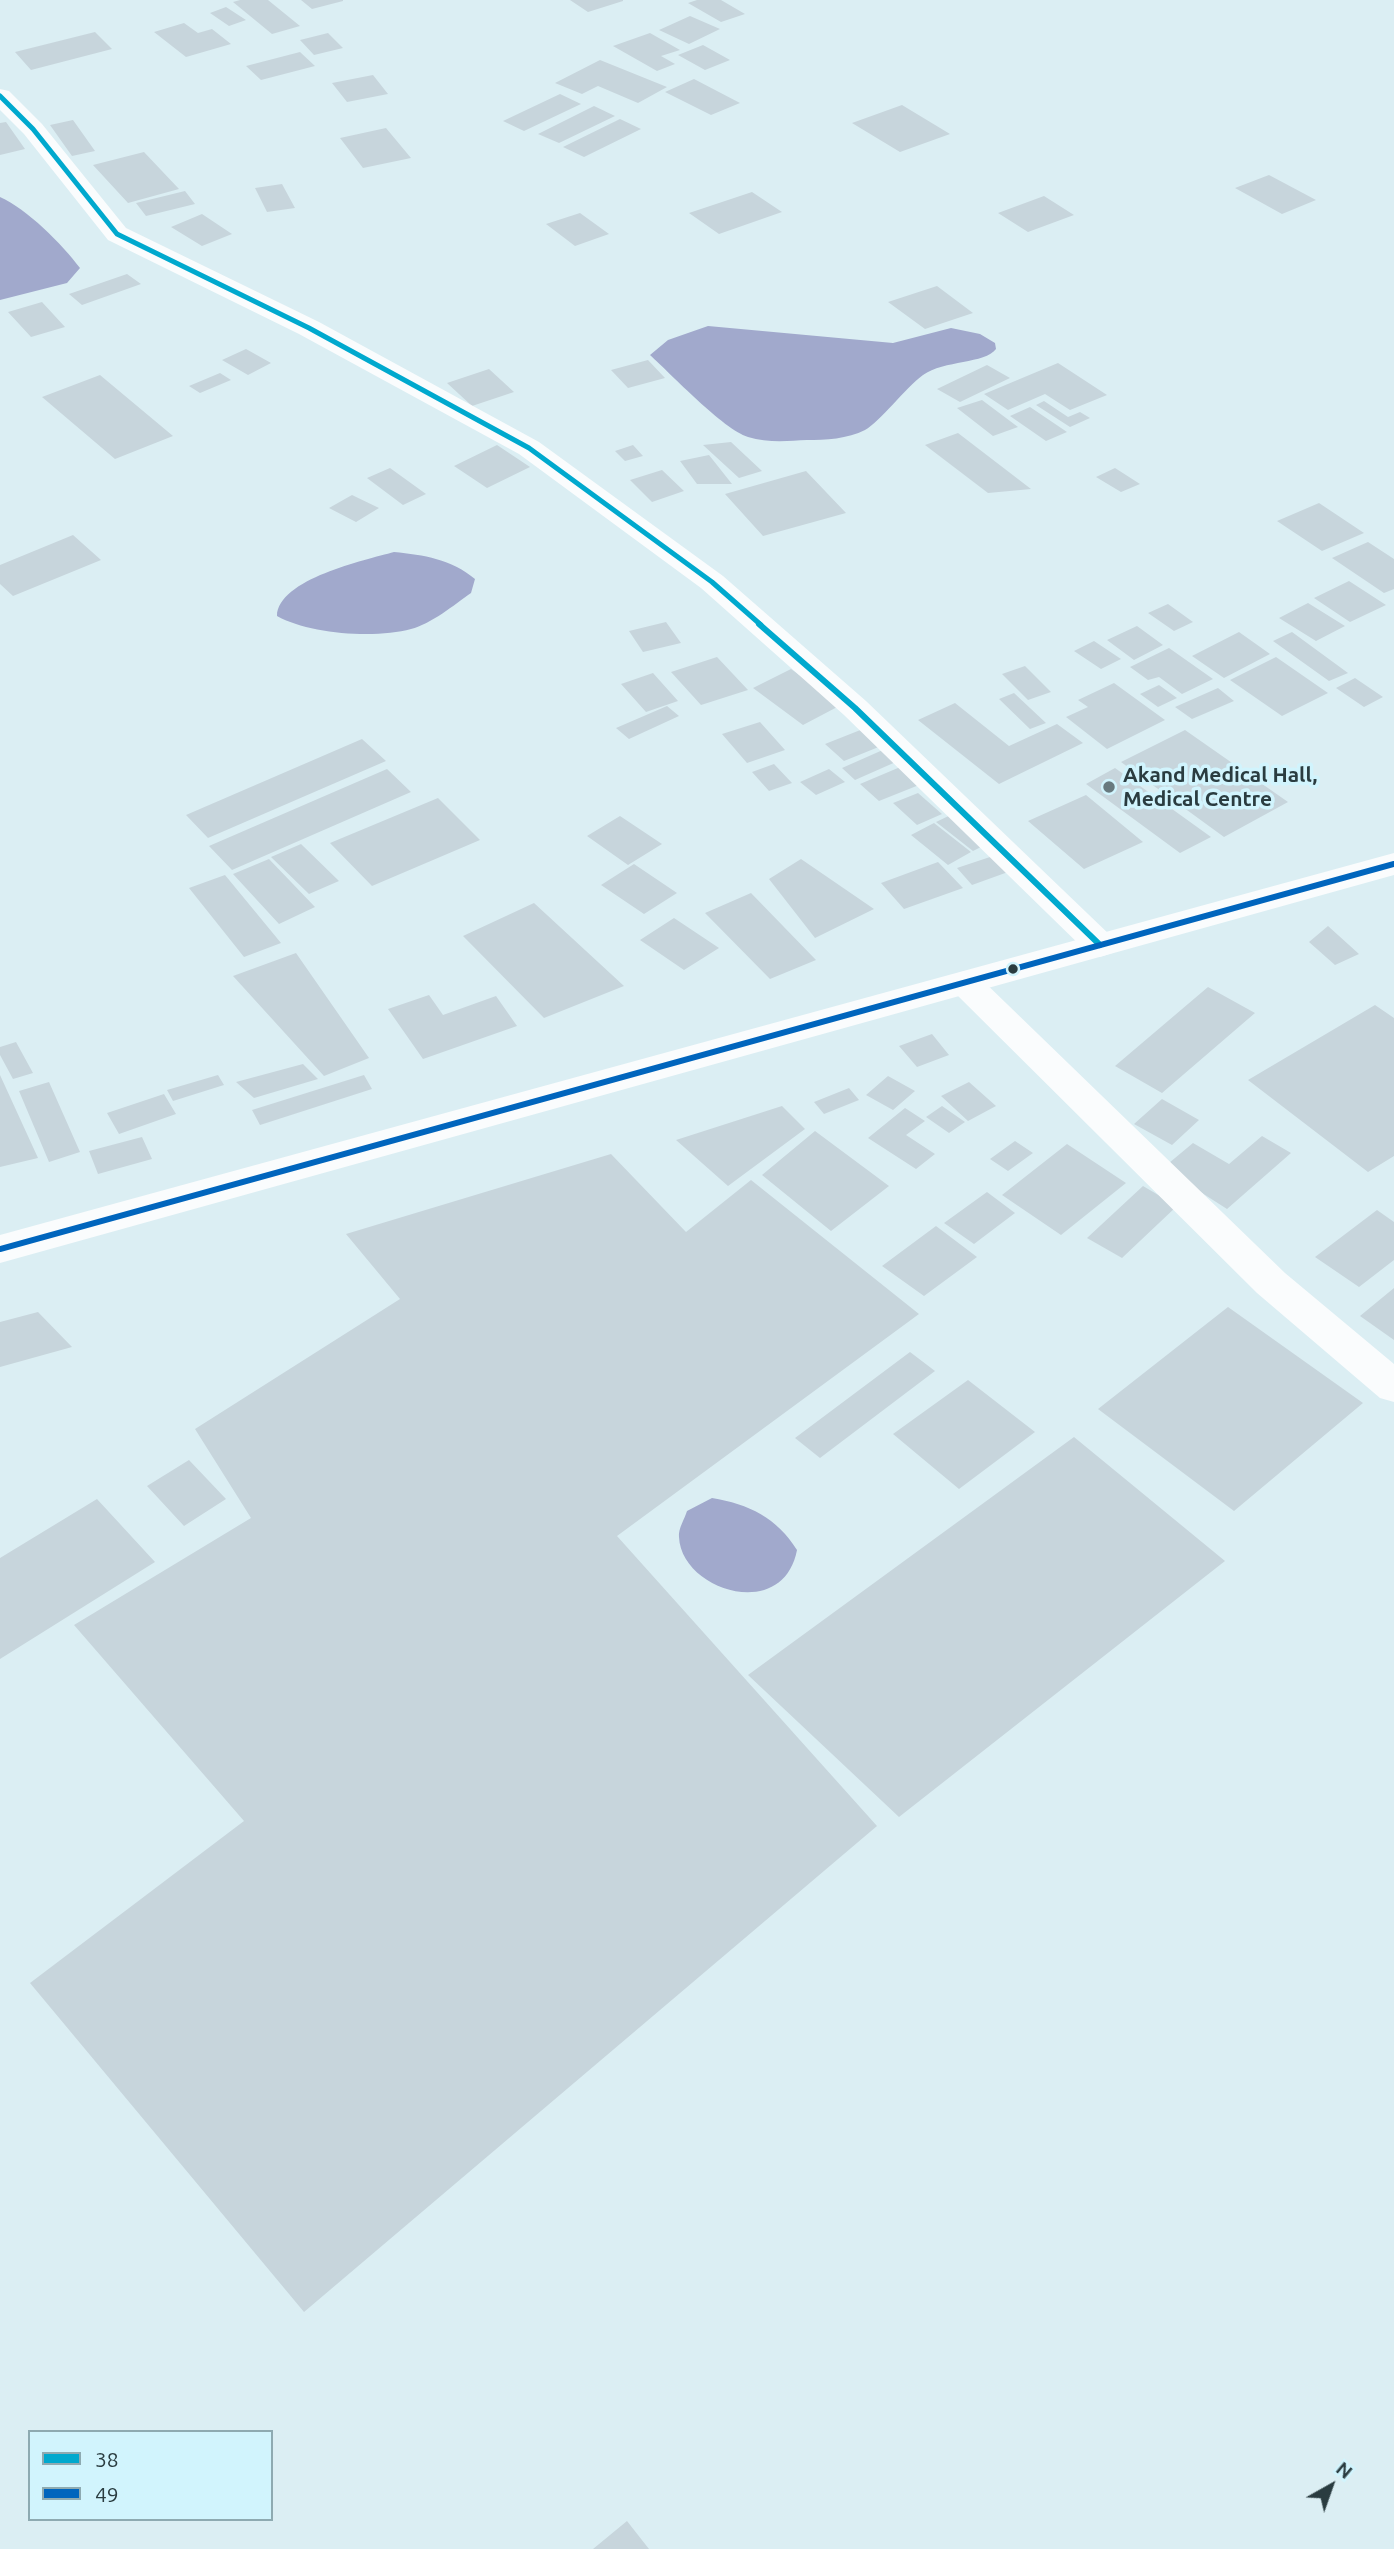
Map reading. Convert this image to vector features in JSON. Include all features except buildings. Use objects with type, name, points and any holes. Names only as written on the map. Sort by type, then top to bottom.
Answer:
[{"type":"main road","points":[[0,96],[33,129],[117,234],[309,328],[529,448],[712,582],[855,708],[1100,945]]},
{"type":"main road","points":[[0,1249],[1394,864]]},
{"type":"main road","points":[[965,983],[1271,1283],[1394,1387]]},
{"type":"water","points":[[0,197],[43,228],[80,268],[67,283],[0,300]]},
{"type":"water","points":[[708,326],[893,343],[951,328],[980,334],[995,343],[996,349],[983,357],[932,370],[923,375],[878,420],[858,433],[829,439],[770,441],[748,437],[725,424],[650,355],[668,340]]},
{"type":"water","points":[[394,552],[447,562],[466,572],[475,579],[471,593],[426,623],[396,632],[361,634],[324,631],[277,616],[281,603],[307,582],[344,566]]},
{"type":"water","points":[[712,1498],[738,1504],[761,1514],[780,1529],[797,1550],[788,1573],[773,1586],[754,1592],[734,1591],[714,1584],[696,1572],[684,1556],[679,1534],[687,1511]]},
{"type":"transit line","name":"38","points":[[0,96],[33,129],[117,234],[309,328],[529,448],[712,582],[855,708],[1100,945]]},
{"type":"transit line","name":"49","points":[[0,1249],[1394,864]]},
{"type":"place","name":"Akand Medical Hall, Medical Centre","points":[[1109,787]]}]
